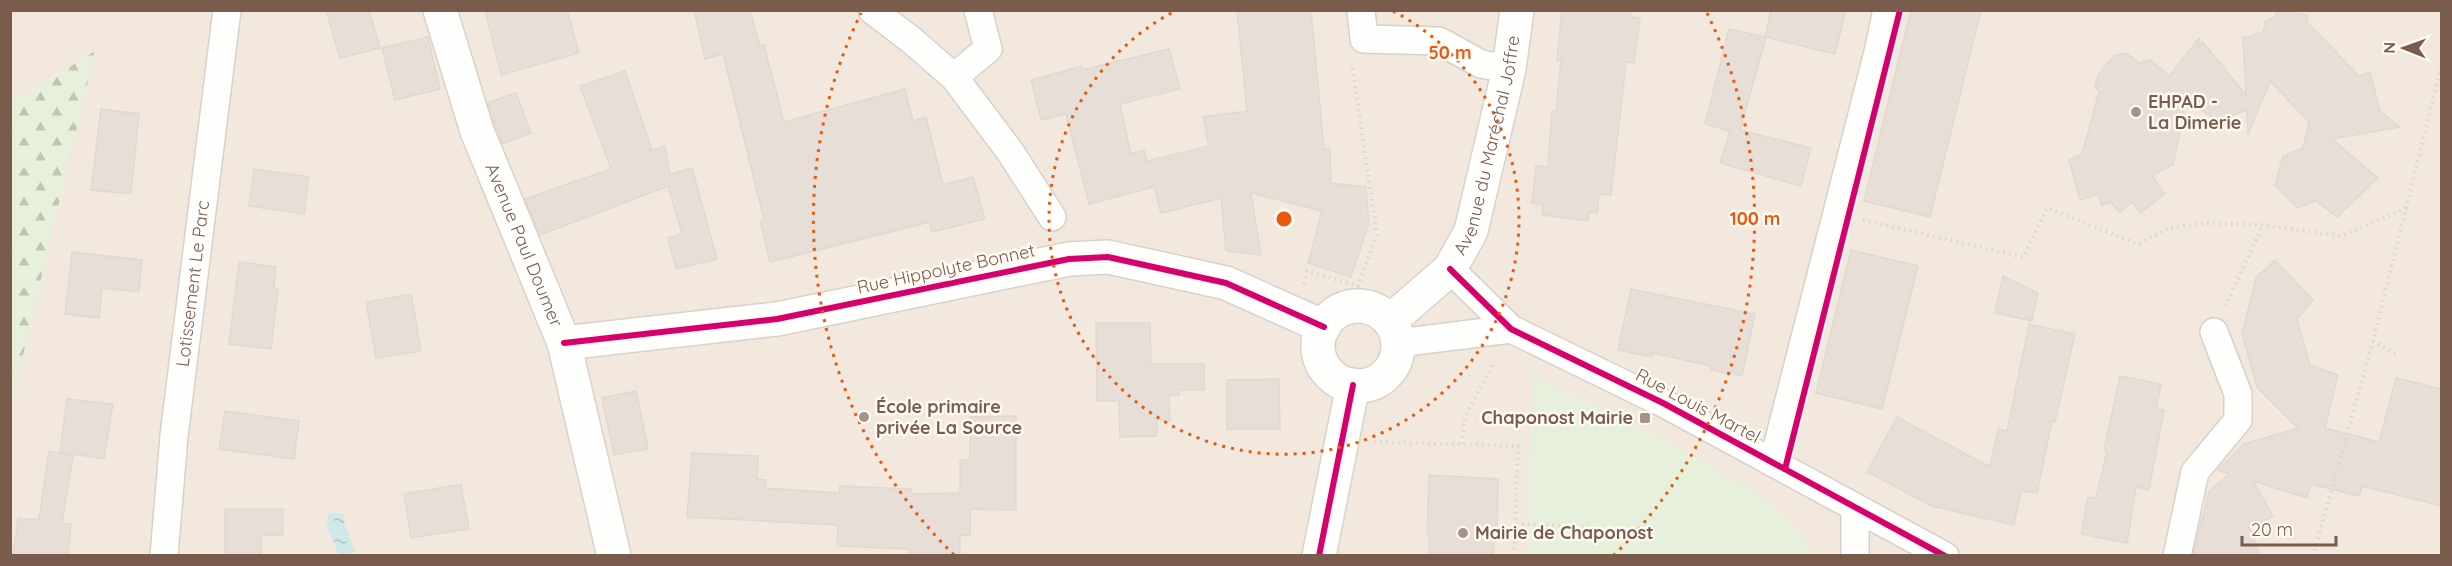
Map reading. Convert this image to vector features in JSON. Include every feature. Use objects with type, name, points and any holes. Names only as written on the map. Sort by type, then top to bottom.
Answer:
[{"type":"main road","name":"Avenue Paul Doumer","points":[[440,10],[477,131],[564,343],[614,555]]},
{"type":"main road","name":"Avenue du Maréchal Joffre","points":[[1394,332],[1450,269],[1471,231],[1509,69],[1517,10]]},
{"type":"main road","name":"Rue Hippolyte Bonnet","points":[[564,343],[777,319],[1069,259],[1108,257],[1226,283],[1309,320]]},
{"type":"main road","points":[[1355,306],[1368,307],[1380,313],[1394,332],[1397,354],[1386,375],[1376,382],[1353,385],[1341,382],[1330,374],[1323,364],[1319,345],[1309,320],[1332,316],[1343,309],[1355,306]]},
{"type":"main road","points":[[1319,555],[1344,441],[1353,385]]},
{"type":"street","name":"Lotissement Le Parc","points":[[164,555],[174,436],[227,10]]},
{"type":"street","points":[[872,10],[954,77],[1011,153],[1052,217]]},
{"type":"street","points":[[954,77],[988,49],[978,10]]},
{"type":"street","points":[[1361,10],[1364,39],[1439,41],[1481,63],[1509,69]]},
{"type":"street","points":[[1773,463],[1887,10]]},
{"type":"street","name":"Rue Louis Martel","points":[[1450,269],[1511,329],[1663,403],[1945,555]]},
{"type":"street","points":[[1394,332],[1511,329]]},
{"type":"street","points":[[2176,555],[2195,472],[2238,420],[2238,394],[2214,332]]},
{"type":"street","points":[[1855,508],[1856,555]]},
{"type":"path","points":[[1309,320],[1307,271],[1358,286],[1377,235],[1352,59]]},
{"type":"path","points":[[2313,555],[2373,341],[2442,63]]},
{"type":"path","points":[[1861,219],[2023,257],[2047,208],[2138,244],[2169,228],[2206,223],[2263,225],[2342,236],[2407,208]]},
{"type":"path","points":[[2214,332],[2263,225]]},
{"type":"path","points":[[1462,444],[1465,417],[1511,329]]},
{"type":"path","points":[[2373,341],[2397,354]]},
{"type":"path","points":[[1344,441],[1518,446],[1514,555]]},
{"type":"path","points":[[1516,524],[1590,527]]},
{"type":"shaded area","points":[[11,11],[2441,11],[2441,555],[11,555]]},
{"type":"green space","points":[[95,51],[11,406],[11,104]]},
{"type":"green space","points":[[1532,375],[1662,438],[1761,496],[1800,532],[1811,555],[1528,555]]},
{"type":"water","points":[[328,513],[344,514],[344,523],[355,552],[339,555],[327,528]]},
{"type":"building","points":[[326,10],[369,10],[380,48],[340,58]]},
{"type":"building","points":[[485,10],[567,10],[579,53],[501,75]]},
{"type":"building","points":[[694,10],[750,10],[760,46],[764,45],[784,122],[905,89],[913,121],[926,117],[943,185],[973,177],[985,219],[932,232],[930,222],[770,262],[760,221],[764,220],[723,54],[705,59]]},
{"type":"building","points":[[1237,10],[1311,10],[1324,149],[1330,149],[1331,183],[1366,187],[1369,223],[1351,277],[1308,263],[1322,211],[1251,193],[1261,255],[1226,251],[1221,198],[1161,213],[1154,187],[1089,204],[1066,114],[1041,120],[1031,80],[1082,66],[1082,70],[1169,49],[1180,89],[1120,104],[1131,154],[1144,150],[1147,161],[1209,146],[1203,117],[1247,111]]},
{"type":"building","points":[[1562,10],[1632,10],[1631,17],[1640,18],[1634,63],[1626,62],[1611,195],[1599,194],[1597,213],[1589,212],[1588,221],[1542,215],[1543,205],[1532,203],[1536,166],[1548,167],[1552,111],[1556,111],[1561,60],[1557,60]]},
{"type":"building","points":[[1771,10],[1846,10],[1835,54],[1766,37],[1740,130],[1811,148],[1801,186],[1720,163],[1730,131],[1705,124],[1729,29],[1765,37]]},
{"type":"building","points":[[1911,10],[1981,10],[1930,217],[1864,201]]},
{"type":"building","name":"EHPAD - La Dimerie","points":[[2277,10],[2307,15],[2307,22],[2359,76],[2370,72],[2380,111],[2400,127],[2332,139],[2378,178],[2337,217],[2316,201],[2297,208],[2275,185],[2283,156],[2303,148],[2309,122],[2270,81],[2248,135],[2247,110],[2218,121],[2186,101],[2173,165],[2152,175],[2164,194],[2141,213],[2132,202],[2120,212],[2110,202],[2102,206],[2098,194],[2080,200],[2069,160],[2082,154],[2099,92],[2095,86],[2099,74],[2114,56],[2127,53],[2139,63],[2151,60],[2169,76],[2200,37],[2197,49],[2202,41],[2246,95],[2243,38],[2263,32],[2266,21],[2276,16]]},
{"type":"building","points":[[428,37],[440,89],[395,100],[382,48]]},
{"type":"building","points":[[625,71],[652,150],[665,146],[670,174],[692,168],[717,259],[676,269],[668,238],[682,234],[668,186],[540,235],[525,199],[611,169],[580,86]]},
{"type":"building","points":[[516,93],[531,133],[502,144],[488,103]]},
{"type":"building","points":[[101,109],[139,114],[131,194],[91,190]]},
{"type":"building","points":[[254,169],[309,177],[304,214],[249,206]]},
{"type":"building","points":[[1851,250],[1918,266],[1882,409],[1816,393]]},
{"type":"building","points":[[72,252],[142,260],[139,292],[102,288],[99,318],[65,314]]},
{"type":"building","points":[[2275,260],[2313,300],[2297,319],[2310,365],[2338,375],[2325,428],[2379,442],[2396,378],[2442,389],[2442,506],[2362,486],[2359,496],[2311,484],[2307,498],[2253,481],[2273,516],[2250,528],[2260,555],[2193,555],[2209,492],[2229,474],[2218,470],[2244,444],[2298,428],[2257,387],[2242,334],[2256,278]]},
{"type":"building","points":[[239,262],[276,267],[274,288],[278,289],[271,349],[229,344]]},
{"type":"building","points":[[2003,276],[2038,293],[2032,321],[1995,313]]},
{"type":"building","points":[[1631,289],[1755,314],[1742,376],[1710,370],[1711,366],[1652,353],[1652,357],[1618,350]]},
{"type":"building","points":[[411,294],[421,351],[376,358],[366,302]]},
{"type":"building","points":[[1096,323],[1150,323],[1151,364],[1204,364],[1204,390],[1180,390],[1179,395],[1169,396],[1170,421],[1157,420],[1157,436],[1120,437],[1119,401],[1097,401]]},
{"type":"building","points":[[2029,324],[2075,334],[2055,422],[2052,421],[2037,493],[2021,491],[2014,525],[1932,506],[1867,472],[1897,417],[1990,467],[1998,429],[2007,431]]},
{"type":"building","points":[[2120,376],[2161,384],[2156,409],[2164,410],[2149,490],[2136,487],[2127,543],[2081,534],[2088,497],[2096,498]]},
{"type":"building","points":[[1279,379],[1280,429],[1227,429],[1227,380]]},
{"type":"building","points":[[636,391],[648,449],[614,455],[602,398]]},
{"type":"building","points":[[67,399],[113,404],[104,459],[60,452]]},
{"type":"building","points":[[225,411],[299,421],[294,459],[219,449]]},
{"type":"building","points":[[1016,416],[1016,510],[970,509],[970,536],[960,535],[960,555],[908,555],[909,549],[837,546],[838,525],[687,517],[692,453],[758,456],[757,479],[766,480],[765,488],[839,493],[840,486],[911,489],[911,494],[960,493],[960,460],[970,460],[970,417]]},
{"type":"building","points":[[49,451],[73,456],[62,523],[71,524],[68,555],[13,555],[18,518],[39,520]]},
{"type":"building","points":[[1429,475],[1498,479],[1497,538],[1494,538],[1493,555],[1429,555],[1429,534],[1427,534]]},
{"type":"building","points":[[461,484],[469,529],[411,538],[404,494]]},
{"type":"building","points":[[225,509],[283,509],[283,535],[261,535],[261,555],[225,555]]},
{"type":"cycle path","points":[[1785,469],[1900,10]]},
{"type":"cycle path","points":[[564,343],[777,319],[1069,259],[1108,257],[1226,283],[1324,327]]},
{"type":"cycle path","points":[[1450,269],[1511,329],[1663,403],[1945,556]]},
{"type":"cycle path","points":[[1319,556],[1353,385]]},
{"type":"place","name":"EHPAD - La Dimerie","points":[[2136,112]]},
{"type":"place","name":"École primaire privée La Source","points":[[864,417]]},
{"type":"place","name":"Chaponost Mairie","points":[[1645,418]]},
{"type":"place","name":"Mairie de Chaponost","points":[[1463,533]]}]
